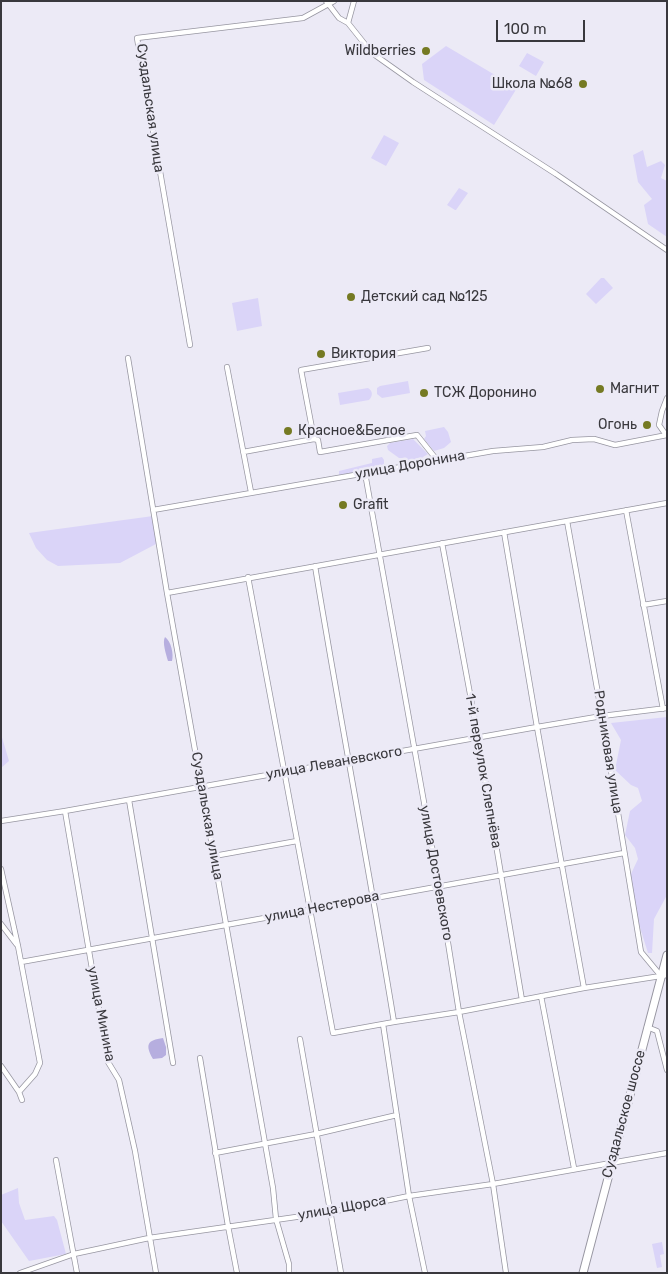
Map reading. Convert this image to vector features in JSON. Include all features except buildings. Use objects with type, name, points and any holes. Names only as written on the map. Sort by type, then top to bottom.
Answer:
[{"type":"main road","name":"Суздальское шоссе","points":[[583,1273],[647,1027],[664,976],[667,955]]},
{"type":"street","points":[[348,23],[354,1]]},
{"type":"street","points":[[330,2],[339,18],[348,23],[372,53],[413,82],[556,174],[667,250]]},
{"type":"street","name":"Суздальская улица","points":[[190,345],[138,38],[303,18],[330,2]]},
{"type":"street","points":[[314,439],[301,370],[428,348]]},
{"type":"street","name":"Суздальская улица","points":[[128,358],[273,1188],[276,1219],[289,1264],[289,1273]]},
{"type":"street","points":[[227,366],[251,492]]},
{"type":"street","points":[[666,435],[659,425],[667,398]]},
{"type":"street","points":[[243,452],[314,439],[318,440],[320,452],[417,435],[437,460]]},
{"type":"street","name":"улица Доронина","points":[[154,510],[493,451],[543,447],[572,440],[594,439],[615,445],[666,435]]},
{"type":"street","name":"улица Достоевского","points":[[365,473],[439,886],[459,1012],[492,1184],[506,1273]]},
{"type":"street","points":[[168,593],[248,577],[667,503]]},
{"type":"street","points":[[626,510],[643,605],[665,709]]},
{"type":"street","name":"Родниковая улица","points":[[567,521],[642,952],[664,976]]},
{"type":"street","points":[[504,532],[584,988]]},
{"type":"street","name":"1-й переулок Слепнёва","points":[[442,543],[478,738],[522,1000]]},
{"type":"street","points":[[315,566],[394,1022]]},
{"type":"street","points":[[248,577],[332,1033],[459,1012],[584,988],[664,976]]},
{"type":"street","points":[[643,605],[667,601]]},
{"type":"street","name":"улица Леваневского","points":[[1,821],[65,812],[602,716],[665,709]]},
{"type":"street","points":[[129,800],[173,1062]]},
{"type":"street","name":"улица Минина","points":[[65,812],[108,1062],[119,1080],[135,1150],[156,1273]]},
{"type":"street","points":[[214,856],[297,841]]},
{"type":"street","name":"улица Нестерова","points":[[21,962],[624,853]]},
{"type":"street","points":[[1,869],[40,1063],[35,1074],[20,1092]]},
{"type":"street","points":[[1,924],[18,946]]},
{"type":"street","points":[[541,996],[574,1168]]},
{"type":"street","points":[[383,1024],[409,1196],[424,1273]]},
{"type":"street","points":[[647,1027],[657,1031],[667,1070]]},
{"type":"street","points":[[300,1039],[341,1273]]},
{"type":"street","points":[[200,1058],[237,1273]]},
{"type":"street","points":[[1,1066],[20,1092],[22,1100]]},
{"type":"street","points":[[215,1153],[316,1134],[397,1115]]},
{"type":"street","name":"улица Щорса","points":[[20,1273],[74,1254],[150,1238],[331,1212],[409,1196],[492,1184],[667,1153]]},
{"type":"street","points":[[56,1160],[77,1273]]},
{"type":"shaded area","points":[[446,46],[517,88],[494,125],[424,80],[422,64]]},
{"type":"shaded area","points":[[527,53],[544,62],[536,76],[519,66]]},
{"type":"shaded area","points":[[384,135],[399,143],[386,166],[371,158]]},
{"type":"shaded area","points":[[643,150],[647,167],[661,161],[665,165],[661,178],[667,181],[667,237],[648,224],[644,205],[652,199],[638,182],[633,155]]},
{"type":"shaded area","points":[[459,188],[468,193],[455,210],[447,205]]},
{"type":"shaded area","points":[[601,278],[604,278],[613,288],[596,304],[586,294]]},
{"type":"shaded area","points":[[258,298],[262,326],[237,331],[232,303]]},
{"type":"shaded area","points":[[408,381],[410,393],[382,398],[377,394],[377,388],[380,386]]},
{"type":"shaded area","points":[[368,388],[372,394],[369,400],[340,405],[338,393]]},
{"type":"shaded area","points":[[444,427],[448,432],[451,442],[444,448],[434,451],[424,439],[426,436],[425,431]]},
{"type":"shaded area","points":[[413,439],[428,454],[420,461],[411,463],[406,459],[399,458],[388,450],[387,446],[390,443]]},
{"type":"shaded area","points":[[382,457],[384,467],[339,475],[339,471],[372,463],[372,459]]},
{"type":"shaded area","points":[[153,516],[156,544],[120,563],[58,566],[47,560],[36,548],[29,533]]},
{"type":"shaded area","points":[[165,637],[172,648],[172,661],[168,661],[164,645]]},
{"type":"shaded area","points":[[667,717],[667,895],[654,919],[652,953],[648,953],[638,921],[630,876],[638,859],[635,848],[625,835],[630,811],[642,801],[638,788],[631,785],[615,770],[621,740],[611,723]]},
{"type":"shaded area","points":[[1,734],[9,761],[1,768]]},
{"type":"shaded area","points":[[163,1038],[166,1055],[162,1058],[153,1059],[148,1047],[149,1044],[154,1040]]},
{"type":"shaded area","points":[[18,1188],[19,1203],[25,1220],[54,1216],[57,1220],[66,1254],[29,1261],[1,1221],[1,1195]]},
{"type":"shaded area","points":[[662,1242],[664,1254],[660,1255],[662,1267],[657,1268],[652,1244]]},
{"type":"place","name":"Wildberries","points":[[426,51]]},
{"type":"place","name":"Школа №68","points":[[583,84]]},
{"type":"place","name":"Детский сад №125","points":[[351,297]]},
{"type":"place","name":"Виктория","points":[[321,354]]},
{"type":"place","name":"Магнит","points":[[600,389]]},
{"type":"place","name":"ТСЖ Доронино","points":[[424,393]]},
{"type":"place","name":"Огонь","points":[[647,425]]},
{"type":"place","name":"Красное&Белое","points":[[288,431]]},
{"type":"place","name":"Grafit","points":[[343,505]]}]
